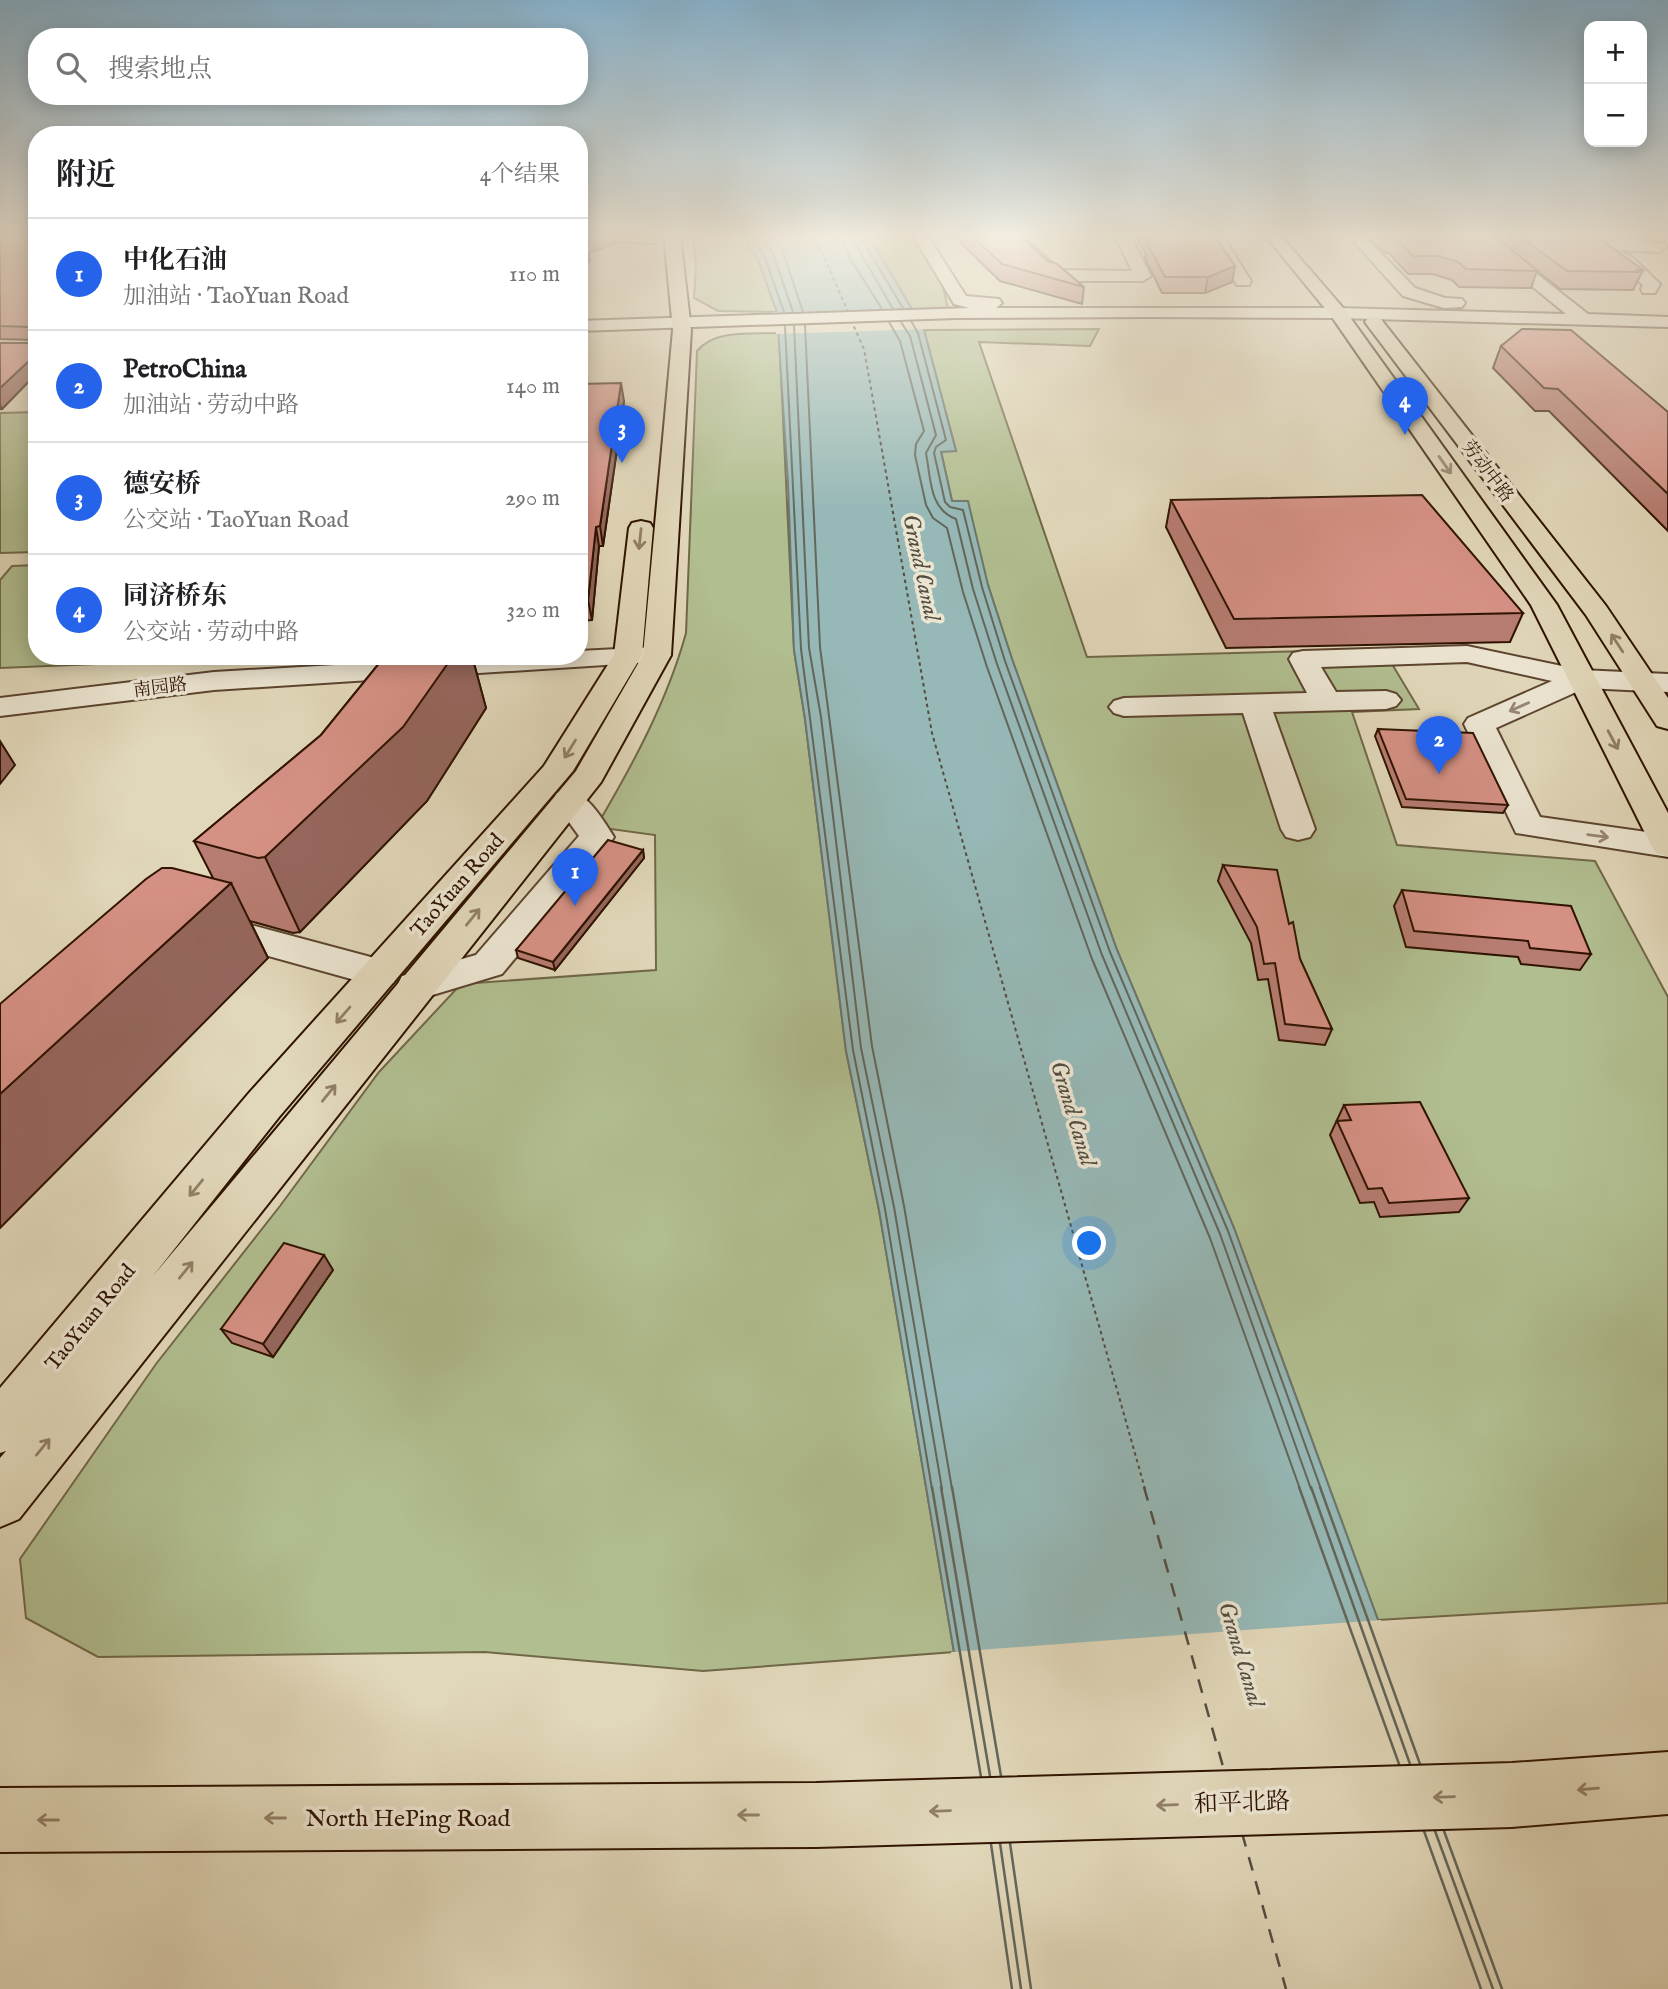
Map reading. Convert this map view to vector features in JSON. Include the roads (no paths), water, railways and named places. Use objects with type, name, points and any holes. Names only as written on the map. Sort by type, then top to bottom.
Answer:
[{"type":"main road","name":"TaoYuan Road","points":[[0,1500],[590,775],[642,655],[684,328]]},
{"type":"main road","name":"劳动中路","points":[[1356,328],[1544,605],[1668,846]]},
{"type":"main road","name":"劳动中路","points":[[1379,328],[1597,612],[1656,683],[1668,720]]},
{"type":"main road","name":"TaoYuan Road","points":[[0,1428],[264,1105],[556,771],[642,655]]},
{"type":"main road","name":"和平北路","points":[[816,1815],[1512,1795],[1664,1781]]},
{"type":"main road","name":"North HePing Road","points":[[0,1820],[816,1815]]},
{"type":"street","points":[[1326,702],[1303,659],[1467,654],[1581,679],[1656,683]]},
{"type":"street","name":"南园路","points":[[588,658],[642,655]]},
{"type":"street","name":"南园路","points":[[0,707],[214,681],[477,665]]},
{"type":"street","points":[[1581,679],[1479,724],[1528,826],[1668,846]]},
{"type":"street","points":[[1124,707],[1386,700]]},
{"type":"street","points":[[1255,704],[1298,829]]},
{"type":"street","points":[[177,929],[213,927],[380,973]]},
{"type":"water","name":"Grand Canal","points":[[778,328],[923,328],[956,451],[941,452],[952,501],[968,501],[988,585],[1012,659],[1117,950],[1234,1228],[1378,1620],[1411,1721],[954,1652],[879,1210],[846,1051],[794,650],[788,483]]},
{"type":"place","name":"同济桥东","points":[[1405,435]]},
{"type":"place","name":"德安桥","points":[[622,463]]},
{"type":"place","name":"PetroChina","points":[[1439,774]]},
{"type":"place","name":"中化石油","points":[[575,906]]}]
